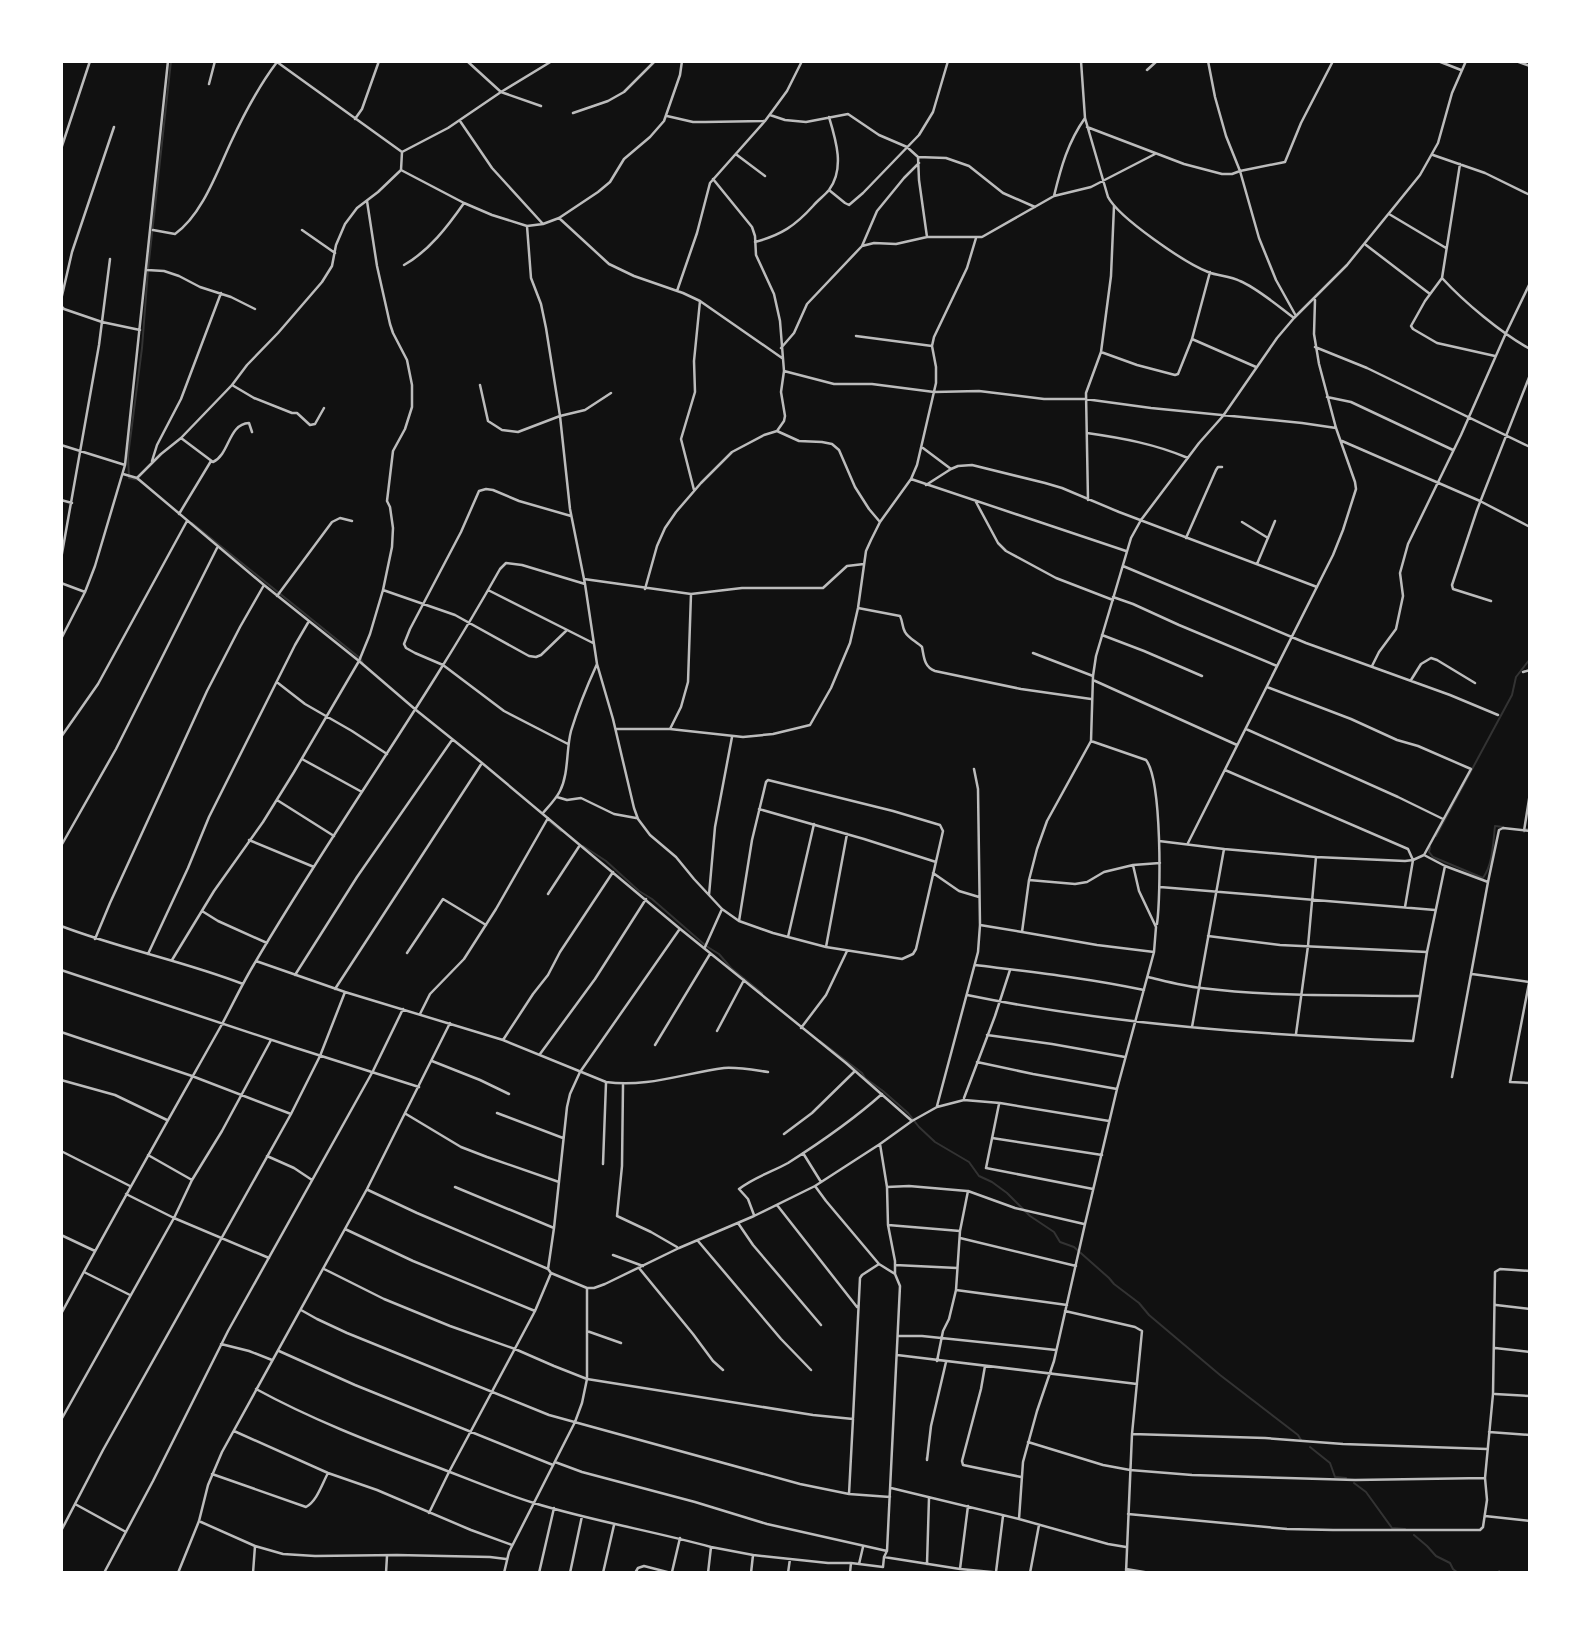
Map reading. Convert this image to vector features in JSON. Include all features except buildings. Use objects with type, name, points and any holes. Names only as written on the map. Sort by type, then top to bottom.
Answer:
[{"type":"street","points":[[61,149],[90,61]]},
{"type":"street","points":[[61,639],[85,592],[104,540],[125,465],[168,61]]},
{"type":"street","points":[[209,83],[215,61]]},
{"type":"street","points":[[355,119],[362,109],[379,61]]},
{"type":"street","points":[[467,61],[501,92],[541,106]]},
{"type":"street","points":[[402,152],[430,139],[552,61]]},
{"type":"street","points":[[573,113],[608,101],[624,92],[655,61]]},
{"type":"street","points":[[401,170],[464,204],[527,226],[559,218],[610,182],[624,159],[664,121],[680,75],[682,61]]},
{"type":"street","points":[[677,291],[697,233],[710,183],[770,115],[787,91],[802,61]]},
{"type":"street","points":[[829,190],[849,205],[919,135],[933,112],[948,61]]},
{"type":"street","points":[[1081,61],[1087,127],[1108,197],[1114,206],[1186,261],[1243,282],[1295,317]]},
{"type":"street","points":[[1147,70],[1157,61]]},
{"type":"street","points":[[1208,61],[1215,97],[1250,210],[1267,260],[1295,317]]},
{"type":"street","points":[[1087,127],[1155,154],[1222,174],[1285,162],[1301,123],[1333,61]]},
{"type":"street","points":[[1438,61],[1461,70]]},
{"type":"street","points":[[1022,932],[1028,880],[1047,821],[1091,741],[1092,678],[1126,551],[1141,520],[1223,416],[1256,367],[1295,317],[1340,274],[1420,175],[1433,155],[1452,93],[1466,61]]},
{"type":"street","points":[[1517,61],[1530,65]]},
{"type":"street","points":[[151,230],[175,234],[195,213],[261,83],[276,62],[402,152]]},
{"type":"street","points":[[770,115],[794,122],[806,122],[850,114],[879,135],[907,147],[918,157],[928,237]]},
{"type":"street","points":[[667,116],[693,122],[765,121]]},
{"type":"street","points":[[755,243],[776,236],[795,224],[829,190],[836,174],[838,158],[830,117]]},
{"type":"street","points":[[1054,196],[1071,139],[1085,118]]},
{"type":"street","points":[[459,120],[492,168],[543,224]]},
{"type":"street","points":[[61,300],[72,252],[114,127]]},
{"type":"street","points":[[137,478],[181,438],[232,385],[322,282],[332,266],[336,245],[345,224],[357,208],[401,170],[402,152]]},
{"type":"street","points":[[862,246],[896,244],[928,237],[982,237],[1054,196],[1091,187],[1155,154]]},
{"type":"street","points":[[736,155],[765,176]]},
{"type":"street","points":[[1433,155],[1485,173],[1530,195]]},
{"type":"street","points":[[918,157],[946,158],[961,162],[976,170],[1003,193],[1035,207]]},
{"type":"street","points":[[781,348],[794,334],[807,304],[862,246],[877,211],[919,163]]},
{"type":"street","points":[[1460,164],[1442,278],[1412,323],[1412,329],[1437,343],[1495,356]]},
{"type":"street","points":[[645,589],[665,528],[694,490],[732,452],[777,430],[785,416],[781,392],[784,370],[777,305],[760,265],[752,227],[713,179]]},
{"type":"street","points":[[172,960],[302,759],[359,661],[383,590],[392,547],[393,528],[387,501],[393,451],[409,418],[412,385],[407,360],[390,324],[377,266],[367,201]]},
{"type":"street","points":[[404,265],[438,237],[464,204]]},
{"type":"street","points":[[1088,500],[1085,399],[1101,352],[1111,276],[1114,206]]},
{"type":"street","points":[[1389,214],[1446,248]]},
{"type":"street","points":[[559,218],[609,264],[700,301],[782,358]]},
{"type":"street","points":[[527,226],[531,278],[544,314],[560,416],[571,516],[593,643],[638,819],[650,835],[676,857],[722,909],[739,920],[755,928],[825,947],[902,958],[913,954],[916,949],[943,831],[940,825],[893,811],[768,780],[752,840],[739,920]]},
{"type":"street","points":[[302,230],[335,253]]},
{"type":"street","points":[[616,729],[670,729],[732,737],[761,735],[810,725],[831,688],[850,643],[866,551],[880,522],[911,479],[922,447],[937,375],[932,345],[936,330],[967,268],[976,238]]},
{"type":"street","points":[[1365,244],[1430,294]]},
{"type":"street","points":[[61,559],[102,322],[110,259]]},
{"type":"street","points":[[147,270],[164,271],[255,309]]},
{"type":"street","points":[[1101,352],[1137,365],[1178,374],[1192,339],[1210,272]]},
{"type":"street","points":[[1442,278],[1463,299],[1530,349]]},
{"type":"street","points":[[1372,666],[1396,629],[1403,596],[1401,566],[1416,525],[1530,283]]},
{"type":"street","points":[[152,463],[157,445],[181,399],[221,293]]},
{"type":"street","points":[[1188,843],[1317,587],[1343,530],[1356,489],[1336,428],[1315,348],[1315,298]]},
{"type":"street","points":[[694,490],[681,439],[695,392],[694,361],[700,301]]},
{"type":"street","points":[[61,306],[102,322],[140,330]]},
{"type":"street","points":[[856,336],[932,345]]},
{"type":"street","points":[[1192,339],[1256,367]]},
{"type":"street","points":[[1315,348],[1367,368],[1530,447]]},
{"type":"street","points":[[784,370],[834,384],[872,384],[934,392],[979,391],[1034,398],[1085,399],[1336,428]]},
{"type":"street","points":[[1491,601],[1452,587],[1480,501],[1530,375]]},
{"type":"street","points":[[232,385],[254,398],[297,413],[310,425],[314,424],[324,408]]},
{"type":"street","points":[[480,385],[488,421],[495,427],[517,432],[585,410],[611,394]]},
{"type":"street","points":[[1327,397],[1351,402],[1453,450]]},
{"type":"street","points":[[181,438],[211,461],[216,461],[234,431],[243,423],[249,423],[252,432]]},
{"type":"street","points":[[777,430],[799,441],[832,444],[839,450],[855,487],[880,522]]},
{"type":"street","points":[[1087,433],[1156,446],[1188,458]]},
{"type":"street","points":[[1340,440],[1480,501],[1530,527]]},
{"type":"street","points":[[61,445],[125,465]]},
{"type":"street","points":[[922,447],[951,469]]},
{"type":"street","points":[[180,514],[211,461]]},
{"type":"street","points":[[926,485],[958,466],[972,466],[1062,488],[1317,587]]},
{"type":"street","points":[[1186,538],[1216,470],[1222,467]]},
{"type":"street","points":[[123,474],[137,478],[912,1121]]},
{"type":"street","points":[[911,479],[1126,551]]},
{"type":"street","points":[[568,744],[504,711],[443,665],[415,653],[404,644],[479,491],[493,490],[519,501],[571,516]]},
{"type":"street","points":[[61,500],[72,503]]},
{"type":"street","points":[[976,502],[998,543],[1006,551],[1056,578],[1133,604],[1277,666]]},
{"type":"street","points":[[277,596],[332,522],[340,518],[352,521]]},
{"type":"street","points":[[61,737],[99,684],[187,521]]},
{"type":"street","points":[[1257,564],[1275,521]]},
{"type":"street","points":[[1242,522],[1268,538]]},
{"type":"street","points":[[61,846],[116,749],[218,547]]},
{"type":"street","points":[[61,1314],[256,961],[506,563],[584,582],[691,594],[742,588],[823,588],[848,566],[864,564]]},
{"type":"street","points":[[1123,566],[1320,648],[1411,680],[1498,716]]},
{"type":"street","points":[[61,583],[85,592]]},
{"type":"street","points":[[95,939],[207,691],[264,585]]},
{"type":"street","points":[[383,590],[470,622],[530,656],[541,655],[567,629]]},
{"type":"street","points":[[488,590],[593,643]]},
{"type":"street","points":[[670,729],[685,697],[688,682],[691,594]]},
{"type":"street","points":[[858,608],[900,617],[906,634],[922,647],[925,662],[931,670],[1021,689],[1091,699]]},
{"type":"street","points":[[148,954],[209,817],[309,621]]},
{"type":"street","points":[[1102,635],[1202,676]]},
{"type":"street","points":[[1033,653],[1237,745]]},
{"type":"street","points":[[1411,680],[1421,664],[1431,658],[1475,683]]},
{"type":"street","points":[[542,813],[562,788],[568,744],[582,698],[597,664]]},
{"type":"street","points":[[1523,672],[1530,670]]},
{"type":"street","points":[[277,682],[325,717],[387,754]]},
{"type":"street","points":[[1159,841],[1316,857],[1413,860],[1424,855],[1471,769],[1267,687]]},
{"type":"street","points":[[1246,729],[1443,819]]},
{"type":"street","points":[[709,895],[715,827],[732,737]]},
{"type":"street","points":[[295,975],[357,877],[452,740]]},
{"type":"street","points":[[1019,1518],[1021,1477],[1028,1442],[1051,1373],[1117,1089],[1154,952],[1160,863],[1150,765],[1146,760],[1091,741]]},
{"type":"street","points":[[302,759],[362,792]]},
{"type":"street","points":[[335,989],[482,763]]},
{"type":"street","points":[[937,1107],[978,952],[978,789],[974,769]]},
{"type":"street","points":[[1225,770],[1402,845],[1411,853],[1413,860],[1405,907]]},
{"type":"street","points":[[1524,831],[1530,793]]},
{"type":"street","points":[[557,797],[567,800],[581,798],[614,814],[638,819]]},
{"type":"street","points":[[276,799],[334,836]]},
{"type":"street","points":[[759,809],[936,862]]},
{"type":"street","points":[[420,1014],[430,994],[464,960],[548,818]]},
{"type":"street","points":[[788,937],[814,824]]},
{"type":"street","points":[[1452,1077],[1499,830],[1503,828],[1530,831]]},
{"type":"street","points":[[825,947],[847,834]]},
{"type":"street","points":[[249,840],[313,867]]},
{"type":"street","points":[[548,894],[580,845]]},
{"type":"street","points":[[1192,1027],[1224,849]]},
{"type":"street","points":[[1424,855],[1488,882]]},
{"type":"street","points":[[1296,1034],[1303,995],[1316,857]]},
{"type":"street","points":[[1028,880],[1075,884],[1087,882],[1104,872],[1133,865],[1160,863]]},
{"type":"street","points":[[1133,865],[1139,891],[1156,928]]},
{"type":"street","points":[[967,995],[1000,1002],[1192,1027],[1413,1041],[1427,952],[1445,866]]},
{"type":"street","points":[[503,1041],[613,872]]},
{"type":"street","points":[[933,873],[959,891],[979,897]]},
{"type":"street","points":[[1160,887],[1435,910]]},
{"type":"street","points":[[407,953],[443,899],[486,925]]},
{"type":"street","points":[[540,1054],[588,990],[646,899]]},
{"type":"street","points":[[705,949],[722,909]]},
{"type":"street","points":[[202,911],[267,943]]},
{"type":"street","points":[[980,925],[1154,952]]},
{"type":"street","points":[[61,926],[95,939],[217,973],[243,984]]},
{"type":"street","points":[[548,1269],[569,1094],[580,1072],[679,928]]},
{"type":"street","points":[[1208,936],[1280,945],[1427,952]]},
{"type":"street","points":[[801,1027],[826,995],[847,951]]},
{"type":"street","points":[[655,1045],[710,954]]},
{"type":"street","points":[[256,961],[335,989],[503,1041],[606,1082],[623,1085],[652,1082],[724,1068],[768,1072]]},
{"type":"street","points":[[975,965],[1105,982],[1144,990]]},
{"type":"street","points":[[61,970],[419,1087]]},
{"type":"street","points":[[964,1100],[1010,970]]},
{"type":"street","points":[[1472,974],[1529,980],[1510,1082],[1530,1083]]},
{"type":"street","points":[[1148,978],[1199,988],[1303,995],[1420,996]]},
{"type":"street","points":[[718,1031],[744,980]]},
{"type":"street","points":[[61,1531],[291,1114],[320,1056],[345,992]]},
{"type":"street","points":[[106,1572],[221,1344],[373,1071],[403,1009]]},
{"type":"street","points":[[178,1573],[199,1521],[212,1474],[233,1431],[367,1189],[450,1023]]},
{"type":"street","points":[[61,1032],[265,1102],[291,1114]]},
{"type":"street","points":[[988,1035],[1125,1057]]},
{"type":"street","points":[[61,1420],[271,1040]]},
{"type":"street","points":[[432,1061],[509,1094]]},
{"type":"street","points":[[977,1062],[1117,1089]]},
{"type":"street","points":[[784,1134],[812,1113],[855,1072]]},
{"type":"street","points":[[61,1080],[115,1095],[167,1120]]},
{"type":"street","points":[[603,1164],[606,1082]]},
{"type":"street","points":[[623,1085],[622,1166],[617,1216],[679,1248]]},
{"type":"street","points":[[754,1216],[748,1199],[739,1189],[749,1181],[786,1164],[853,1120],[882,1094]]},
{"type":"street","points":[[367,1189],[548,1269],[551,1273],[587,1288],[598,1287],[815,1186],[937,1107],[964,1100],[1000,1103],[1110,1121]]},
{"type":"street","points":[[1000,1103],[986,1168],[1093,1189]]},
{"type":"street","points":[[496,1113],[564,1138]]},
{"type":"street","points":[[406,1114],[461,1147],[559,1182]]},
{"type":"street","points":[[992,1138],[1102,1155]]},
{"type":"street","points":[[880,1144],[895,1274],[900,1286],[891,1488],[883,1573]]},
{"type":"street","points":[[61,1152],[130,1186]]},
{"type":"street","points":[[803,1153],[821,1182]]},
{"type":"street","points":[[148,1155],[192,1180]]},
{"type":"street","points":[[267,1156],[294,1168],[312,1180]]},
{"type":"street","points":[[815,1186],[879,1264],[895,1274]]},
{"type":"street","points":[[455,1187],[555,1228]]},
{"type":"street","points":[[887,1187],[968,1191],[1015,1208],[1085,1224]]},
{"type":"street","points":[[937,1361],[956,1290],[959,1238],[968,1191]]},
{"type":"street","points":[[126,1194],[174,1218],[269,1258]]},
{"type":"street","points":[[777,1205],[857,1307]]},
{"type":"street","points":[[738,1223],[753,1245],[821,1325]]},
{"type":"street","points":[[888,1224],[960,1231]]},
{"type":"street","points":[[345,1229],[376,1245],[535,1311]]},
{"type":"street","points":[[61,1235],[95,1251]]},
{"type":"street","points":[[959,1238],[1076,1266]]},
{"type":"street","points":[[698,1241],[781,1339],[811,1370]]},
{"type":"street","points":[[612,1255],[641,1267],[713,1362],[723,1370]]},
{"type":"street","points":[[849,1494],[860,1277],[879,1264]]},
{"type":"street","points":[[895,1265],[957,1268]]},
{"type":"street","points":[[324,1269],[384,1299],[587,1379],[853,1419]]},
{"type":"street","points":[[1128,1514],[1241,1526],[1333,1530],[1480,1530],[1483,1527],[1487,1500],[1485,1478],[1493,1394],[1495,1271],[1530,1271]]},
{"type":"street","points":[[84,1272],[130,1295]]},
{"type":"street","points":[[429,1513],[535,1311],[551,1273]]},
{"type":"street","points":[[503,1573],[512,1545],[575,1422],[582,1403],[587,1379],[587,1288]]},
{"type":"street","points":[[956,1290],[1067,1305]]},
{"type":"street","points":[[1496,1305],[1530,1309]]},
{"type":"street","points":[[301,1310],[347,1333],[550,1415],[800,1485],[849,1494],[890,1497]]},
{"type":"street","points":[[1066,1311],[1142,1331],[1132,1434],[1126,1571],[1150,1573]]},
{"type":"street","points":[[587,1331],[621,1343]]},
{"type":"street","points":[[898,1336],[922,1336],[1056,1350]]},
{"type":"street","points":[[221,1344],[272,1360]]},
{"type":"street","points":[[1495,1348],[1530,1352]]},
{"type":"street","points":[[279,1351],[471,1432],[554,1463],[767,1524],[887,1550]]},
{"type":"street","points":[[897,1355],[1137,1384]]},
{"type":"street","points":[[927,1458],[931,1426],[946,1362]]},
{"type":"street","points":[[985,1366],[963,1465],[1021,1477]]},
{"type":"street","points":[[256,1389],[347,1432],[534,1503],[753,1555],[883,1567]]},
{"type":"street","points":[[1493,1394],[1530,1396]]},
{"type":"street","points":[[233,1431],[328,1473],[512,1545]]},
{"type":"street","points":[[1489,1432],[1530,1435]]},
{"type":"street","points":[[1132,1434],[1487,1450]]},
{"type":"street","points":[[1028,1442],[1103,1465],[1130,1470],[1227,1477],[1355,1480],[1485,1478]]},
{"type":"street","points":[[212,1474],[310,1507],[328,1473]]},
{"type":"street","points":[[891,1488],[1126,1547]]},
{"type":"street","points":[[927,1564],[929,1497]]},
{"type":"street","points":[[75,1504],[126,1532]]},
{"type":"street","points":[[960,1569],[968,1506]]},
{"type":"street","points":[[539,1573],[554,1508]]},
{"type":"street","points":[[996,1572],[1003,1515]]},
{"type":"street","points":[[570,1573],[582,1516]]},
{"type":"street","points":[[1485,1516],[1530,1521]]},
{"type":"street","points":[[199,1521],[255,1546],[298,1555],[506,1559]]},
{"type":"street","points":[[603,1573],[614,1524]]},
{"type":"street","points":[[1030,1573],[1039,1525]]},
{"type":"street","points":[[635,1573],[638,1568],[644,1566],[671,1573],[680,1538]]},
{"type":"street","points":[[253,1573],[255,1546]]},
{"type":"street","points":[[859,1564],[864,1546]]},
{"type":"street","points":[[708,1573],[711,1547]]},
{"type":"street","points":[[751,1573],[753,1555]]},
{"type":"street","points":[[386,1573],[387,1556]]},
{"type":"street","points":[[884,1557],[1002,1573]]},
{"type":"street","points":[[788,1573],[790,1559]]},
{"type":"street","points":[[850,1573],[851,1563]]},
{"type":"waterway","points":[[139,480],[129,478],[128,456],[142,348],[171,61]]},
{"type":"waterway","points":[[192,523],[361,659],[363,664]]},
{"type":"waterway","points":[[1436,836],[1512,695],[1516,677],[1530,659]]},
{"type":"waterway","points":[[549,821],[561,831]]},
{"type":"waterway","points":[[1430,847],[1429,852],[1433,857],[1483,878],[1491,860],[1495,826],[1503,827]]},
{"type":"waterway","points":[[583,846],[606,861],[762,993]]},
{"type":"waterway","points":[[820,1041],[883,1091],[935,1142],[969,1162],[979,1176],[1007,1193],[1030,1216],[1054,1232],[1060,1242],[1074,1247],[1139,1303],[1149,1315],[1301,1440]]},
{"type":"waterway","points":[[1310,1447],[1330,1463],[1335,1477],[1346,1478]]},
{"type":"waterway","points":[[1354,1483],[1366,1492],[1392,1528],[1405,1529]]},
{"type":"waterway","points":[[1414,1535],[1436,1556],[1450,1563],[1458,1573]]}]
